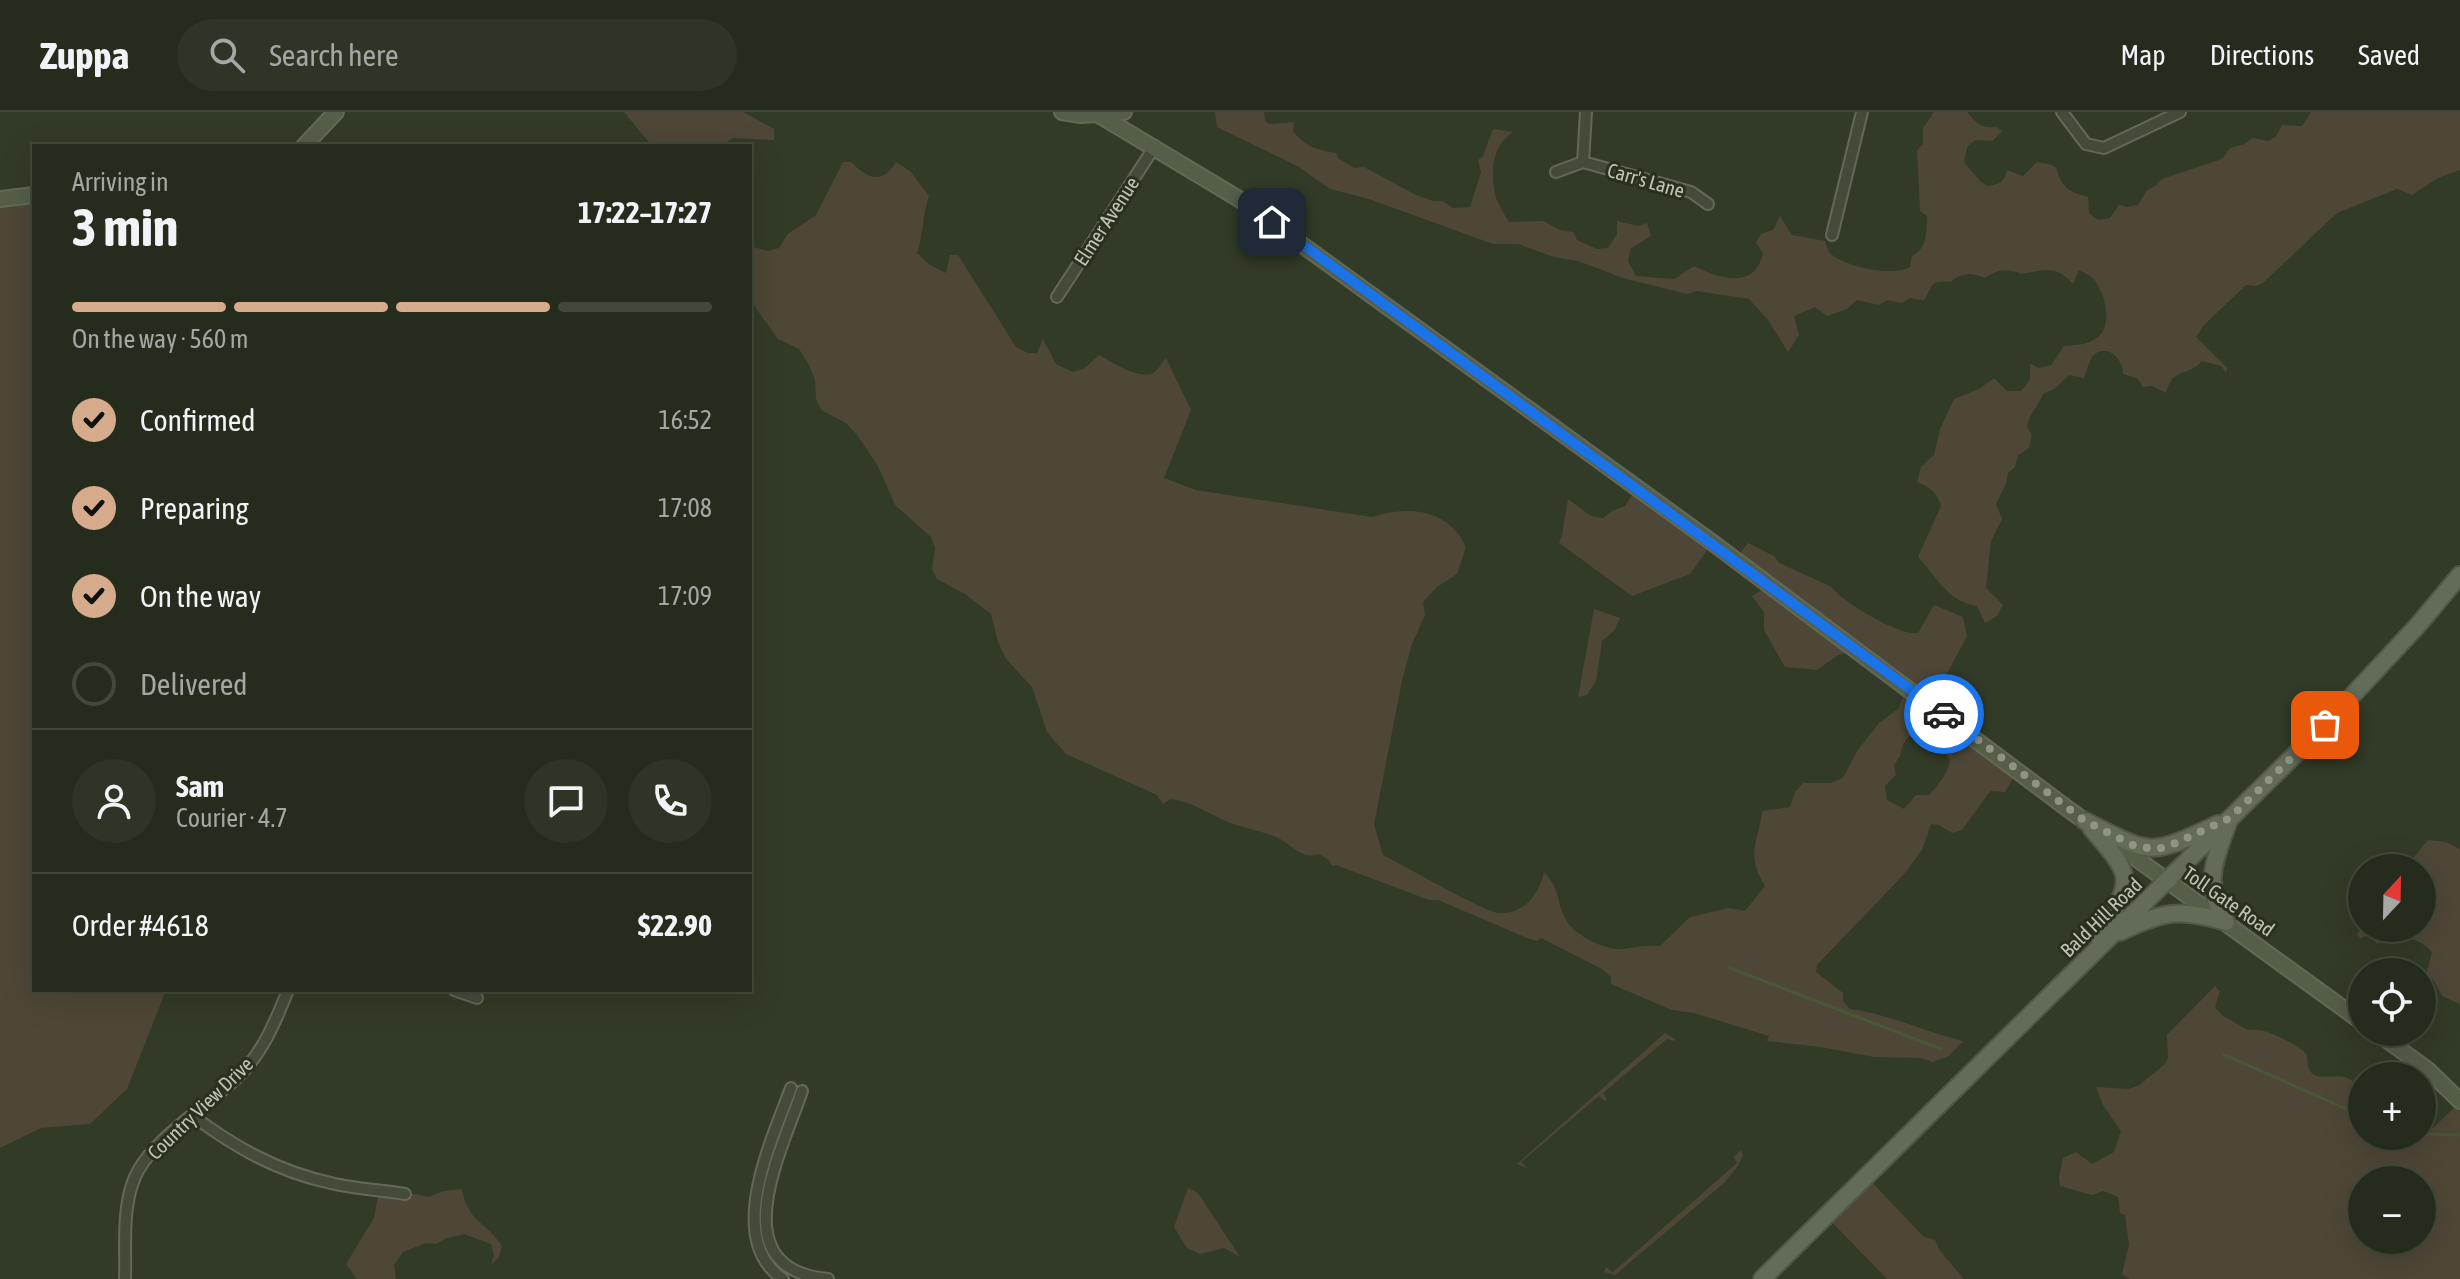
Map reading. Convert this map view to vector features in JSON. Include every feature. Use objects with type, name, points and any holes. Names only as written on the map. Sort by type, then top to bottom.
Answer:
[{"type":"main road","points":[[306,144],[336,112]]},
{"type":"main road","points":[[1062,112],[1099,115],[1124,112]]},
{"type":"main road","name":"Toll Gate Road","points":[[1099,115],[1239,199],[2348,1012]]},
{"type":"main road","points":[[0,199],[32,195]]},
{"type":"main road","name":"Bald Hill Road","points":[[1762,1279],[2325,725],[2460,575]]},
{"type":"main road","points":[[2085,821],[2135,846],[2155,849],[2167,847],[2230,818]]},
{"type":"main road","points":[[2226,922],[2218,909],[2211,882],[2213,865],[2230,818]]},
{"type":"main road","points":[[2085,821],[2111,849],[2126,876],[2122,897],[2091,954]]},
{"type":"main road","points":[[2107,938],[2137,924],[2174,913],[2194,914],[2226,922]]},
{"type":"main road","points":[[2395,1046],[2428,1070],[2460,1101]]},
{"type":"street","name":"Carr's Lane","points":[[1586,112],[1583,162],[1691,192],[1708,204]]},
{"type":"street","points":[[1832,235],[1862,112]]},
{"type":"street","points":[[2062,112],[2083,141],[2100,148],[2114,145],[2180,112]]},
{"type":"street","name":"Elmer Avenue","points":[[1057,297],[1155,146]]},
{"type":"street","points":[[1556,172],[1583,162]]},
{"type":"street","name":"Country View Drive","points":[[125,1279],[125,1220],[136,1173],[144,1160],[173,1131],[236,1078],[255,1056],[265,1044],[287,992]]},
{"type":"street","points":[[460,992],[477,998]]},
{"type":"street","points":[[783,1279],[761,1254],[753,1214],[762,1171],[796,1090],[770,1185],[766,1224],[770,1247],[781,1264],[800,1275],[828,1279]]},
{"type":"street","points":[[193,1116],[219,1137],[245,1152],[294,1173],[333,1184],[405,1194]]},
{"type":"shaded area","points":[[624,112],[743,112],[774,129],[774,140],[733,138],[724,144],[650,144]]},
{"type":"shaded area","points":[[1215,112],[1264,112],[1265,121],[1269,124],[1294,122],[1293,131],[1306,144],[1336,153],[1338,158],[1354,168],[1364,167],[1416,195],[1442,201],[1453,208],[1470,207],[1481,172],[1478,160],[1483,156],[1493,129],[1513,132],[1500,145],[1493,170],[1496,198],[1509,222],[1543,221],[1560,230],[1573,232],[1577,240],[1597,249],[1608,248],[1617,234],[1617,221],[1638,226],[1647,223],[1651,236],[1631,248],[1628,261],[1636,276],[1674,279],[1694,266],[1715,275],[1745,277],[1759,265],[1763,253],[1756,243],[1761,234],[1773,230],[1780,216],[1792,235],[1825,241],[1830,253],[1846,262],[1881,271],[1910,267],[1912,256],[1924,244],[1927,216],[1920,211],[1917,150],[1923,144],[1923,128],[1934,112],[1967,112],[1980,124],[2002,131],[1993,141],[1975,140],[1967,147],[1964,162],[1981,182],[1988,186],[1999,183],[2007,170],[2023,176],[2037,162],[2052,165],[2066,188],[2088,197],[2089,213],[2098,220],[2110,218],[2119,205],[2138,205],[2147,190],[2162,179],[2222,159],[2230,148],[2245,144],[2252,138],[2269,141],[2282,125],[2302,126],[2311,112],[2460,112],[2460,170],[2438,178],[2412,195],[2397,189],[2337,213],[2263,283],[2246,285],[2203,326],[2196,337],[2227,368],[2226,373],[2221,366],[2202,361],[2172,379],[2166,393],[2152,386],[2143,387],[2137,378],[2123,374],[2116,356],[2102,351],[2092,358],[2084,378],[2069,375],[2054,389],[2043,394],[2028,422],[2027,427],[2032,435],[2029,448],[2018,455],[1996,504],[2002,519],[1991,541],[1986,588],[2003,605],[1997,616],[1985,623],[1977,606],[1951,594],[1918,557],[1941,506],[1932,491],[1917,482],[1921,467],[1934,455],[1940,429],[1954,399],[1979,389],[1994,378],[2007,391],[2021,391],[2030,380],[2030,363],[2038,368],[2051,365],[2064,346],[2088,343],[2100,335],[2106,323],[2106,308],[2099,287],[2090,276],[2079,270],[2073,284],[2061,273],[2049,270],[2022,274],[2003,270],[1985,278],[1967,274],[1951,282],[1935,283],[1924,300],[1910,298],[1902,303],[1887,300],[1879,305],[1857,300],[1847,309],[1827,316],[1815,307],[1794,316],[1799,335],[1788,352],[1768,320],[1749,299],[1697,291],[1687,294],[1626,279],[1518,244],[1493,244],[1369,199],[1330,189],[1299,167],[1217,127]]},
{"type":"shaded area","points":[[843,162],[851,162],[869,176],[880,177],[896,162],[910,171],[929,196],[917,253],[930,265],[946,273],[950,255],[958,255],[1016,347],[1028,353],[1037,353],[1043,339],[1056,364],[1073,372],[1085,368],[1099,355],[1125,369],[1147,374],[1155,372],[1166,358],[1191,410],[1164,478],[1196,490],[1372,517],[1399,511],[1426,513],[1459,534],[1466,547],[1457,574],[1437,587],[1423,602],[1425,615],[1412,644],[1402,681],[1374,824],[1383,855],[1491,911],[1508,912],[1523,907],[1534,895],[1544,872],[1574,930],[1590,940],[1616,949],[1660,946],[1690,917],[1729,908],[1745,911],[1765,886],[1754,857],[1762,811],[1790,807],[1795,792],[1803,783],[1830,783],[1843,778],[1857,751],[1879,723],[1899,708],[1906,688],[1857,651],[1838,655],[1817,670],[1785,667],[1764,630],[1764,612],[1752,596],[1767,586],[1734,561],[1748,543],[1774,556],[1779,563],[1832,587],[1859,609],[1899,630],[1918,633],[1934,605],[1963,617],[1967,636],[1929,703],[1931,706],[1903,744],[1894,765],[1896,775],[1885,786],[1887,800],[1904,809],[1916,795],[1929,795],[1947,770],[1950,760],[1942,749],[1959,726],[2017,771],[2005,792],[1991,791],[1962,830],[1952,833],[1931,824],[1922,850],[1905,873],[1817,965],[1816,972],[1843,993],[1843,1001],[1850,1009],[1963,1041],[1949,1056],[1933,1062],[1920,1058],[1874,1057],[1767,1041],[1769,1036],[1694,1013],[1672,1010],[1611,984],[1611,977],[1602,969],[1541,938],[1537,941],[1527,938],[1438,900],[1429,900],[1332,866],[1319,854],[1306,855],[1276,837],[1228,822],[1185,802],[1170,799],[1163,804],[1157,795],[1066,754],[1047,732],[1032,687],[1006,659],[991,614],[965,594],[937,579],[932,569],[935,548],[931,537],[895,505],[878,466],[857,435],[846,423],[821,410],[816,399],[815,380],[799,349],[778,339],[752,303],[752,247],[768,251],[779,248],[788,234],[816,215]]},
{"type":"shaded area","points":[[32,201],[32,992],[165,992],[127,1089],[90,1124],[41,1128],[0,1148],[0,206]]},
{"type":"shaded area","points":[[1635,490],[1711,545],[1690,574],[1632,596],[1559,543],[1568,499],[1591,516],[1603,518],[1625,506]]},
{"type":"shaded area","points":[[1594,609],[1620,618],[1614,631],[1602,641],[1596,681],[1587,695],[1578,697]]},
{"type":"shaded area","points":[[2428,840],[2446,842],[2460,849],[2460,1004],[2442,996],[2436,985],[2436,958],[2431,958],[2432,953],[2420,942],[2436,942],[2436,854],[2416,854]]},
{"type":"shaded area","points":[[2215,986],[2220,991],[2215,1007],[2223,1016],[2248,1030],[2270,1033],[2295,1045],[2307,1054],[2308,1065],[2316,1076],[2348,1078],[2348,1150],[2436,1150],[2436,1125],[2460,1102],[2460,1279],[2130,1279],[2122,1274],[2129,1245],[2125,1215],[2120,1213],[2118,1197],[2103,1191],[2092,1195],[2060,1186],[2063,1158],[2076,1152],[2092,1164],[2114,1152],[2121,1131],[2103,1105],[2096,1087],[2128,1089],[2138,1086],[2168,1058],[2167,1035]]},
{"type":"shaded area","points":[[1665,1033],[1675,1041],[1667,1039],[1603,1093],[1607,1099],[1605,1101],[1599,1096],[1521,1162],[1528,1169],[1517,1164]]},
{"type":"shaded area","points":[[1741,1150],[1743,1155],[1738,1166],[1724,1183],[1615,1275],[1604,1272],[1606,1267],[1613,1272],[1737,1163],[1734,1157]]},
{"type":"shaded area","points":[[1864,1174],[1924,1237],[1935,1240],[1940,1251],[1964,1279],[1887,1279],[1824,1214]]},
{"type":"shaded area","points":[[1188,1188],[1198,1193],[1240,1257],[1224,1248],[1200,1254],[1187,1248],[1174,1227]]},
{"type":"shaded area","points":[[462,1189],[468,1209],[502,1246],[499,1257],[491,1265],[494,1255],[491,1244],[464,1234],[403,1252],[394,1265],[396,1279],[357,1279],[346,1264],[374,1218],[379,1191],[428,1197]]},
{"type":"waterway","points":[[1730,968],[1941,1049]]},
{"type":"waterway","points":[[2223,1054],[2348,1110]]},
{"type":"waterway","points":[[2436,1134],[2460,1135]]},
{"type":"way so far","points":[[1944,714],[2085,821],[2135,846],[2155,849],[2167,847],[2230,818],[2325,725]]},
{"type":"route","points":[[1272,222],[1944,714]]}]
